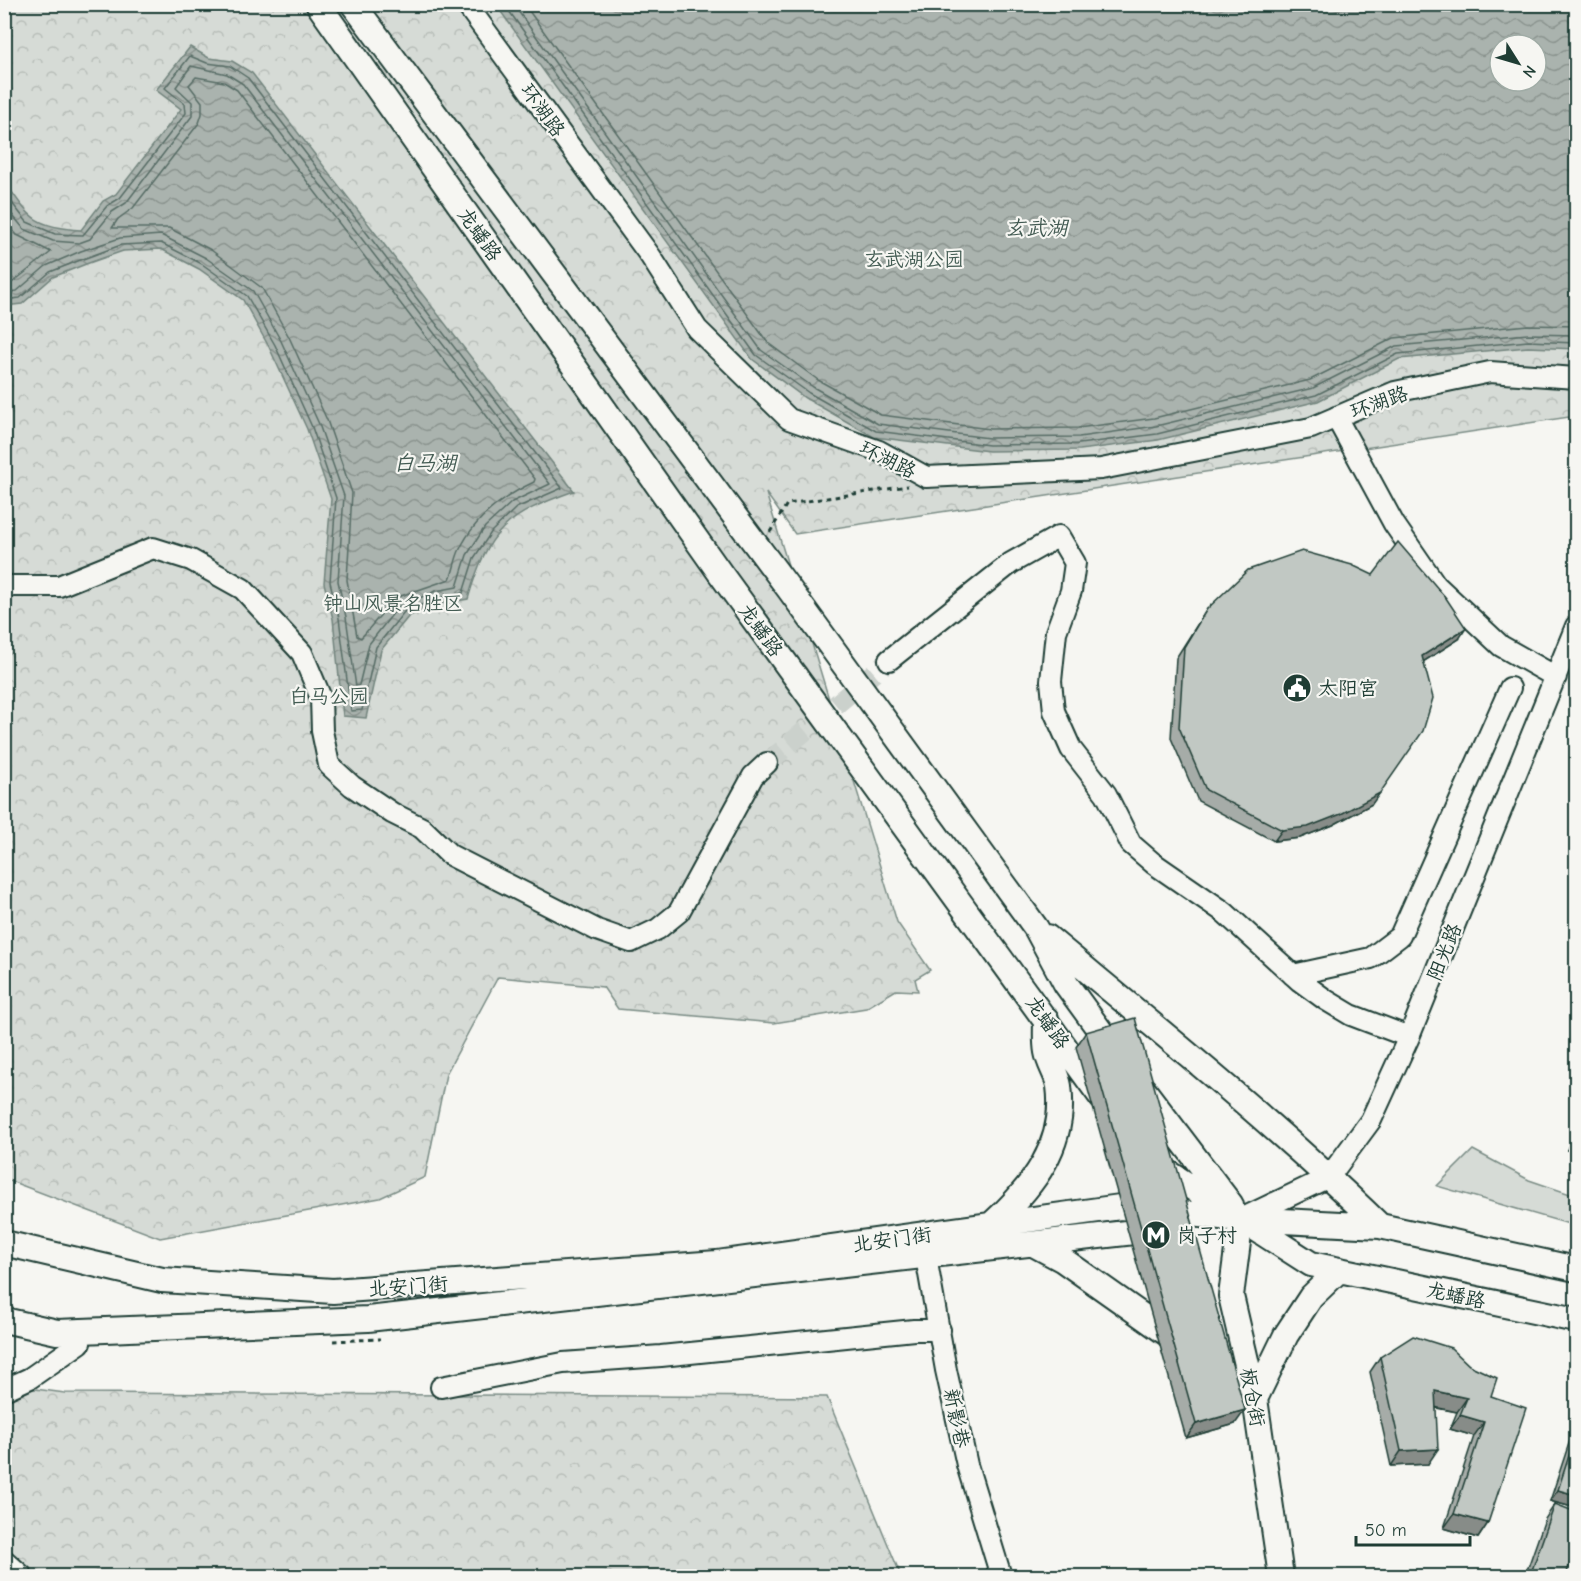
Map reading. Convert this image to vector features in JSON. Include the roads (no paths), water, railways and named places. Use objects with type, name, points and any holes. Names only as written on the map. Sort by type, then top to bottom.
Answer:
[{"type":"main road","name":"龙蟠路","points":[[318,4],[720,573],[1118,1120]]},
{"type":"main road","name":"龙蟠路","points":[[353,4],[759,549],[1036,928],[1066,984],[1241,1219]]},
{"type":"main road","points":[[1036,928],[1329,1177],[1380,1226]]},
{"type":"main road","points":[[991,1225],[1018,1200],[1037,1176],[1051,1151],[1058,1125],[1061,1104],[1058,1082],[1047,1052],[1046,1019]]},
{"type":"main road","name":"龙蟠路","points":[[1138,1148],[1144,1157],[1311,1264],[1576,1320]]},
{"type":"main road","name":"北安门街","points":[[4,1243],[162,1280],[333,1291],[717,1263],[1120,1207],[1241,1219]]},
{"type":"main road","name":"龙蟠路","points":[[1241,1219],[1380,1226],[1576,1269]]},
{"type":"main road","points":[[4,1320],[69,1341],[368,1319],[1035,1245],[1241,1219]]},
{"type":"main road","name":"板仓街","points":[[1241,1219],[1230,1296],[1255,1399],[1281,1576]]},
{"type":"main road","points":[[1035,1245],[1063,1260],[1219,1369],[1255,1399],[1286,1335],[1311,1297],[1339,1270]]},
{"type":"street","name":"环湖路","points":[[466,4],[651,257],[697,329],[789,419],[879,451],[926,477],[1101,469],[1311,428],[1395,392],[1490,372],[1576,378]]},
{"type":"street","points":[[1336,417],[1394,524],[1436,585],[1501,646],[1556,676]]},
{"type":"street","points":[[889,660],[1011,562],[1059,536],[1075,563],[1071,591],[1056,632],[1052,694],[1054,711],[1071,749],[1106,794],[1131,844],[1153,863],[1224,912],[1293,975],[1326,1000],[1351,1015],[1409,1037]]},
{"type":"street","points":[[4,586],[59,586],[153,548],[191,560],[243,589],[302,654],[321,698],[322,732],[329,765],[392,813],[422,828],[450,855],[597,930],[631,942],[658,929],[679,912],[753,776],[767,763]]},
{"type":"street","name":"阳光路","points":[[1241,1219],[1329,1177],[1371,1120],[1409,1037],[1576,626]]},
{"type":"street","points":[[1293,975],[1371,958],[1400,936],[1510,688]]},
{"type":"street","name":"新影巷","points":[[926,1257],[967,1465],[1001,1576]]},
{"type":"street","points":[[441,1387],[563,1363],[940,1330]]},
{"type":"street","points":[[4,1390],[30,1378],[69,1341]]},
{"type":"street","points":[[4,1560],[22,1576]]},
{"type":"water","name":"玄武湖","points":[[496,5],[1576,5],[1576,349],[1528,347],[1399,359],[1318,401],[1158,440],[1080,450],[989,451],[874,437],[805,398],[752,359]]},
{"type":"water","name":"白马湖","points":[[190,47],[209,58],[232,61],[252,73],[574,491],[532,508],[503,528],[484,556],[468,599],[440,604],[409,616],[381,650],[366,718],[343,716],[333,619],[324,583],[331,499],[307,429],[269,347],[243,300],[199,269],[161,249],[123,251],[86,264],[53,277],[22,304],[5,306],[5,182],[35,218],[53,226],[81,230],[103,201],[116,194],[181,109],[156,90]]},
{"type":"tunnel","points":[[767,763],[889,660]]},
{"type":"place","name":"太阳宫","points":[[1297,688]]},
{"type":"place","name":"岗子村","points":[[1156,1235]]},
{"type":"park label","name":"玄武湖公园","points":[[914,259]]},
{"type":"park label","name":"钟山风景名胜区","points":[[393,603]]},
{"type":"park label","name":"白马公园","points":[[329,696]]}]
